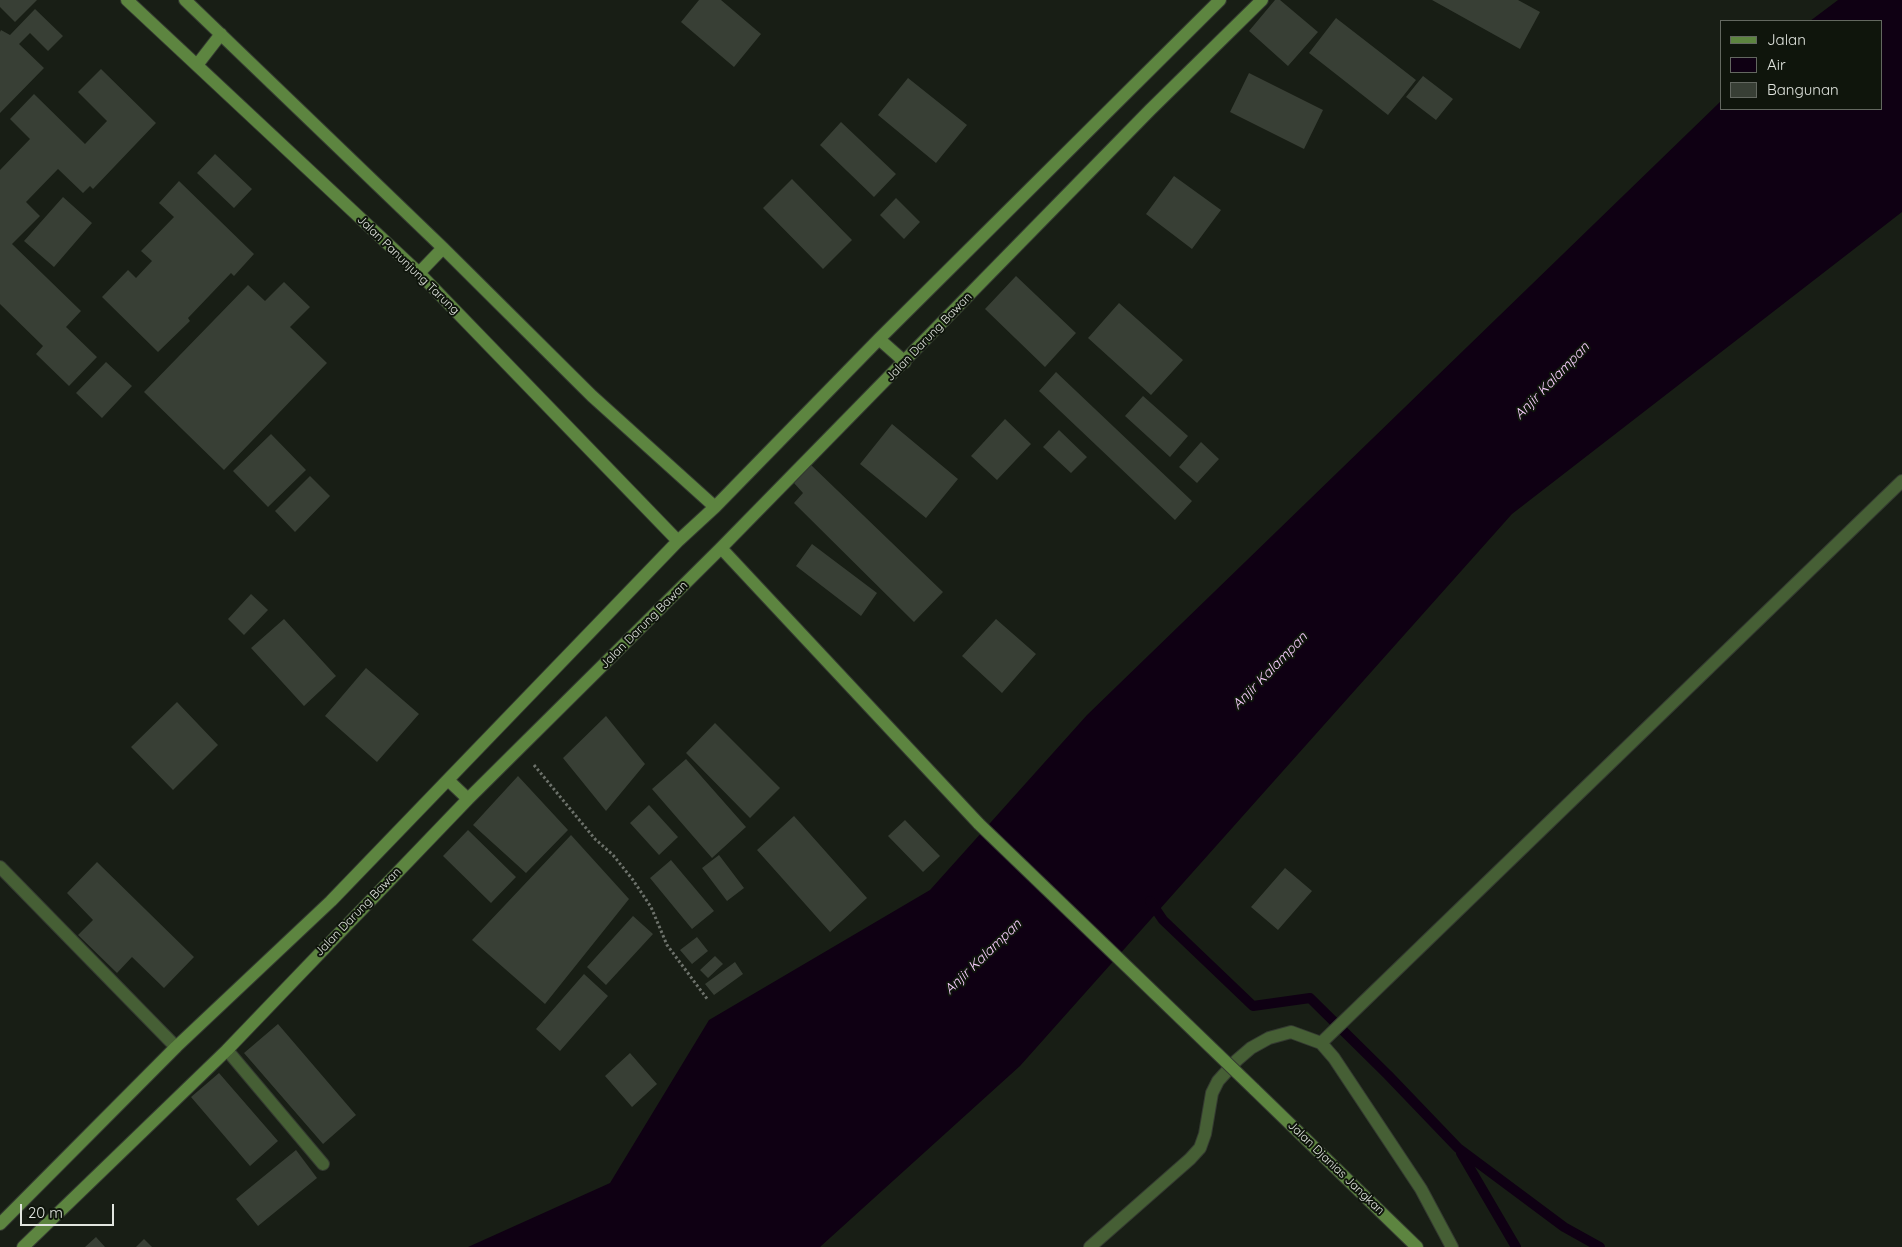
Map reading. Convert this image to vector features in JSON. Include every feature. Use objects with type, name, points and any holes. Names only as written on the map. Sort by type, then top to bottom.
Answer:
[{"type":"street","name":"Jalan Panunjung Tarung","points":[[127,0],[419,273],[678,541]]},
{"type":"street","points":[[185,0],[443,248],[592,396],[715,506]]},
{"type":"street","points":[[0,1224],[176,1046],[330,901],[678,541],[1220,0]]},
{"type":"street","name":"Jalan Darung Bawan","points":[[23,1247],[227,1050],[468,798],[721,548],[1150,110],[1262,0]]},
{"type":"street","points":[[197,64],[221,34]]},
{"type":"street","points":[[419,273],[443,248]]},
{"type":"street","points":[[879,339],[905,362]]},
{"type":"street","points":[[1321,1043],[1902,481]]},
{"type":"street","name":"Jalan Djanias Jangkan","points":[[721,548],[979,824],[1417,1247]]},
{"type":"street","points":[[448,780],[468,798]]},
{"type":"street","points":[[0,867],[176,1046]]},
{"type":"street","points":[[1090,1247],[1200,1148],[1205,1134],[1212,1093],[1218,1081],[1244,1054],[1268,1038],[1292,1032],[1321,1043],[1334,1058],[1421,1189],[1452,1247]]},
{"type":"street","points":[[227,1050],[323,1164]]},
{"type":"path","points":[[519,748],[595,840],[613,855],[633,880],[651,907],[667,945],[708,1000]]},
{"type":"water","name":"Anjir Kalampan","points":[[1838,0],[1902,0],[1902,212],[1512,514],[1020,1066],[820,1247],[468,1247],[610,1183],[709,1020],[930,890],[1087,715],[1720,102],[1720,110],[1882,110],[1882,20],[1811,20]]},
{"type":"building","points":[[0,0],[37,0],[15,22],[0,7]]},
{"type":"building","points":[[699,0],[721,0],[761,34],[734,67],[681,22]]},
{"type":"building","points":[[1275,0],[1280,0],[1318,32],[1288,66],[1249,31]]},
{"type":"building","points":[[1432,0],[1518,0],[1540,12],[1520,49]]},
{"type":"building","points":[[35,9],[63,36],[48,51],[30,33],[19,44],[44,68],[0,113],[0,32],[1,30],[10,35]]},
{"type":"building","points":[[1336,18],[1416,80],[1388,115],[1309,53]]},
{"type":"building","points":[[101,69],[156,123],[93,189],[90,186],[83,193],[58,169],[26,202],[40,216],[12,244],[81,311],[66,327],[97,357],[69,386],[36,354],[43,346],[0,304],[0,170],[30,139],[10,119],[34,94],[85,144],[107,121],[78,92]]},
{"type":"building","points":[[1249,73],[1323,110],[1304,149],[1230,112]]},
{"type":"building","points":[[1423,76],[1453,99],[1436,120],[1406,97]]},
{"type":"building","points":[[908,78],[967,125],[936,163],[878,115]]},
{"type":"building","points":[[841,122],[896,174],[874,197],[820,145]]},
{"type":"building","points":[[215,154],[252,189],[234,208],[197,173]]},
{"type":"building","points":[[1174,176],[1221,210],[1192,249],[1146,214]]},
{"type":"building","points":[[792,179],[852,240],[823,269],[763,208]]},
{"type":"building","points":[[179,181],[254,254],[234,276],[231,273],[188,318],[190,321],[158,352],[102,297],[128,270],[136,278],[152,261],[141,251],[174,217],[159,203]]},
{"type":"building","points":[[63,197],[92,223],[54,267],[24,241]]},
{"type":"building","points":[[896,198],[920,222],[904,239],[880,215]]},
{"type":"building","points":[[1016,276],[1076,333],[1045,367],[985,309]]},
{"type":"building","points":[[284,282],[310,307],[290,327],[327,363],[224,470],[144,392],[248,285],[265,301]]},
{"type":"building","points":[[1119,303],[1183,360],[1151,395],[1088,338]]},
{"type":"building","points":[[106,362],[132,386],[102,418],[76,393]]},
{"type":"building","points":[[1056,372],[1192,501],[1175,520],[1039,391]]},
{"type":"building","points":[[1143,396],[1188,436],[1170,457],[1125,416]]},
{"type":"building","points":[[1005,419],[1031,444],[997,480],[971,456]]},
{"type":"building","points":[[892,424],[958,479],[926,518],[860,464]]},
{"type":"building","points":[[1059,430],[1087,457],[1071,473],[1043,447]]},
{"type":"building","points":[[271,434],[306,470],[268,507],[233,471]]},
{"type":"building","points":[[1201,442],[1219,459],[1197,483],[1179,467]]},
{"type":"building","points":[[811,465],[943,592],[914,622],[794,503],[803,493],[794,483]]},
{"type":"building","points":[[310,476],[330,496],[295,532],[275,511]]},
{"type":"building","points":[[812,544],[877,593],[861,616],[796,566]]},
{"type":"building","points":[[251,594],[268,610],[244,635],[228,619]]},
{"type":"building","points":[[284,619],[336,676],[304,706],[251,648]]},
{"type":"building","points":[[996,619],[1036,654],[1002,693],[962,656]]},
{"type":"building","points":[[366,668],[419,714],[377,762],[325,716]]},
{"type":"building","points":[[177,702],[218,745],[173,790],[131,747]]},
{"type":"building","points":[[606,716],[645,764],[606,811],[563,758]]},
{"type":"building","points":[[715,723],[780,788],[750,818],[686,753]]},
{"type":"building","points":[[686,759],[746,827],[712,858],[652,789]]},
{"type":"building","points":[[518,776],[568,830],[526,873],[473,825]]},
{"type":"building","points":[[649,805],[678,837],[659,855],[630,823]]},
{"type":"building","points":[[794,816],[867,898],[830,932],[757,850]]},
{"type":"building","points":[[905,820],[940,856],[923,872],[888,836]]},
{"type":"building","points":[[468,830],[516,877],[491,903],[443,856]]},
{"type":"building","points":[[571,835],[629,899],[545,1004],[472,940]]},
{"type":"building","points":[[719,855],[744,888],[727,901],[702,868]]},
{"type":"building","points":[[671,860],[714,911],[692,929],[650,878]]},
{"type":"building","points":[[97,862],[194,957],[164,988],[132,957],[117,973],[78,935],[93,920],[67,893]]},
{"type":"building","points":[[1285,868],[1312,891],[1278,930],[1251,907]]},
{"type":"building","points":[[633,916],[653,934],[606,985],[587,967]]},
{"type":"building","points":[[697,937],[708,951],[692,964],[680,950]]},
{"type":"building","points":[[715,956],[723,964],[708,978],[700,970]]},
{"type":"building","points":[[735,962],[743,974],[714,995],[705,984]]},
{"type":"building","points":[[584,974],[608,996],[560,1051],[536,1029]]},
{"type":"building","points":[[278,1024],[356,1115],[323,1144],[244,1053]]},
{"type":"building","points":[[630,1053],[657,1084],[632,1107],[605,1076]]},
{"type":"building","points":[[219,1073],[278,1141],[250,1166],[191,1097]]},
{"type":"building","points":[[296,1150],[317,1178],[258,1226],[236,1199]]},
{"type":"building","points":[[96,1237],[105,1247],[85,1247]]},
{"type":"building","points":[[144,1239],[152,1247],[136,1247]]},
{"type":"waterway","points":[[1150,901],[1163,920],[1253,1006],[1310,998],[1458,1148],[1564,1227],[1600,1247]]},
{"type":"waterway","points":[[1461,1153],[1516,1247]]}]
